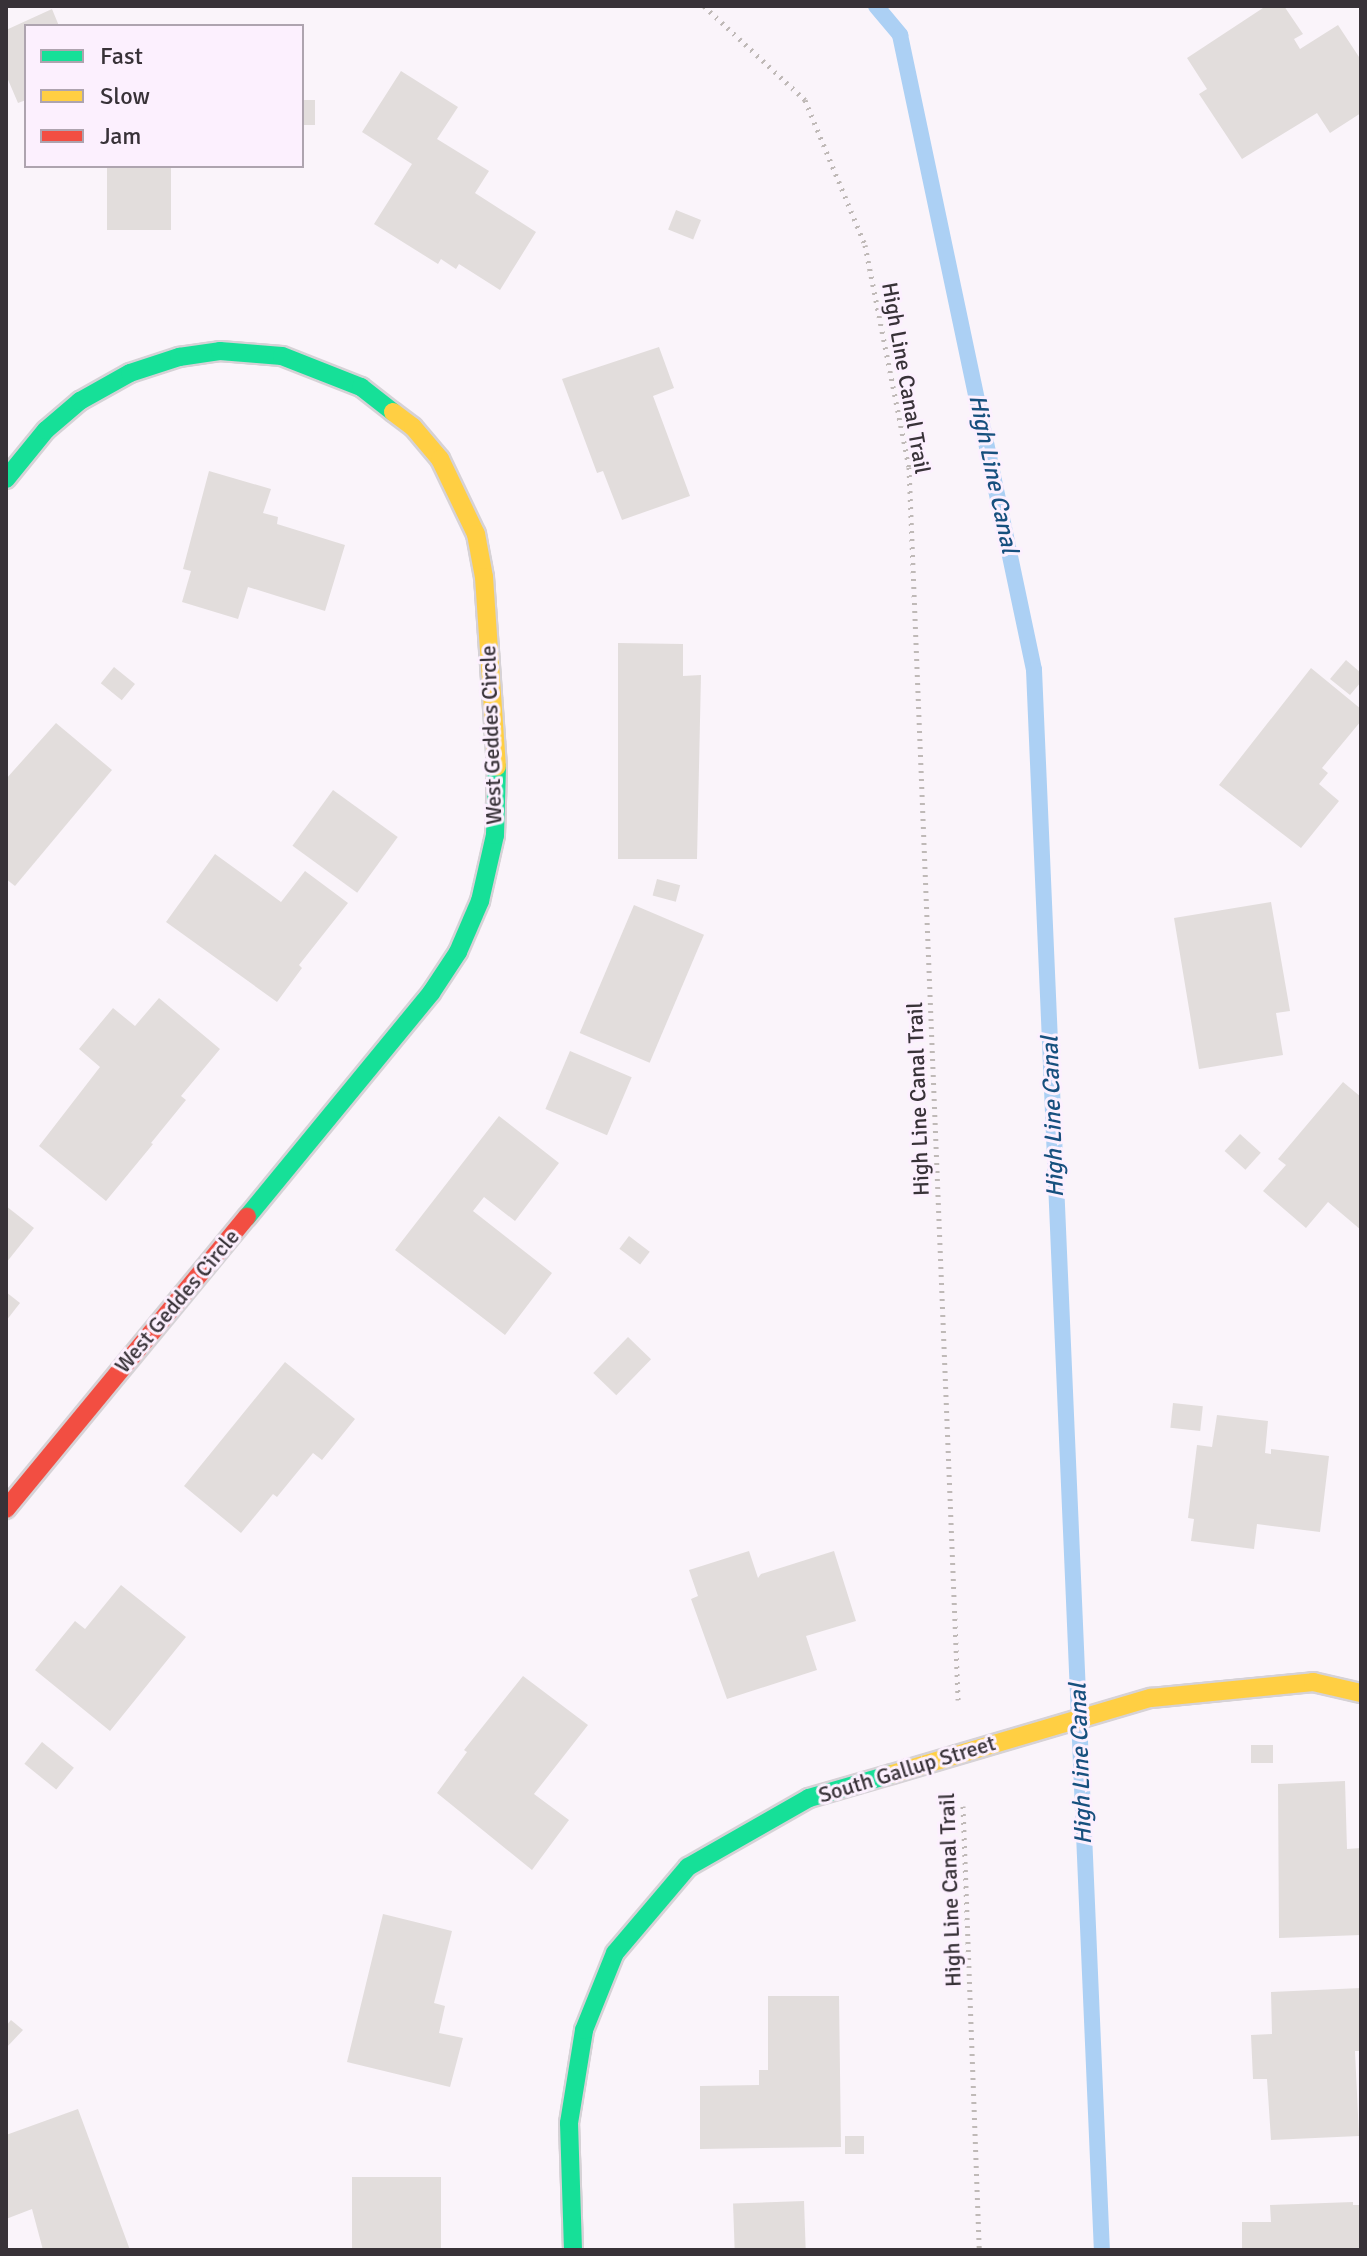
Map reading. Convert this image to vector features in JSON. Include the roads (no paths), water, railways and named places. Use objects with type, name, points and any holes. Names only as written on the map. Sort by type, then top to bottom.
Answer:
[{"type":"street","name":"West Geddes Circle","points":[[6,479],[46,430],[80,401],[130,373],[179,357],[220,351],[282,356],[361,387],[413,427],[440,459],[476,534],[484,577],[498,788],[495,835],[480,901],[458,952],[431,993],[6,1509]]},
{"type":"street","name":"South Gallup Street","points":[[573,2250],[569,2123],[584,2030],[615,1953],[688,1867],[809,1798],[1151,1698],[1313,1682],[1361,1693]]},
{"type":"waterway","name":"High Line Canal","points":[[876,6],[900,35],[1034,670],[1102,2250]]}]
